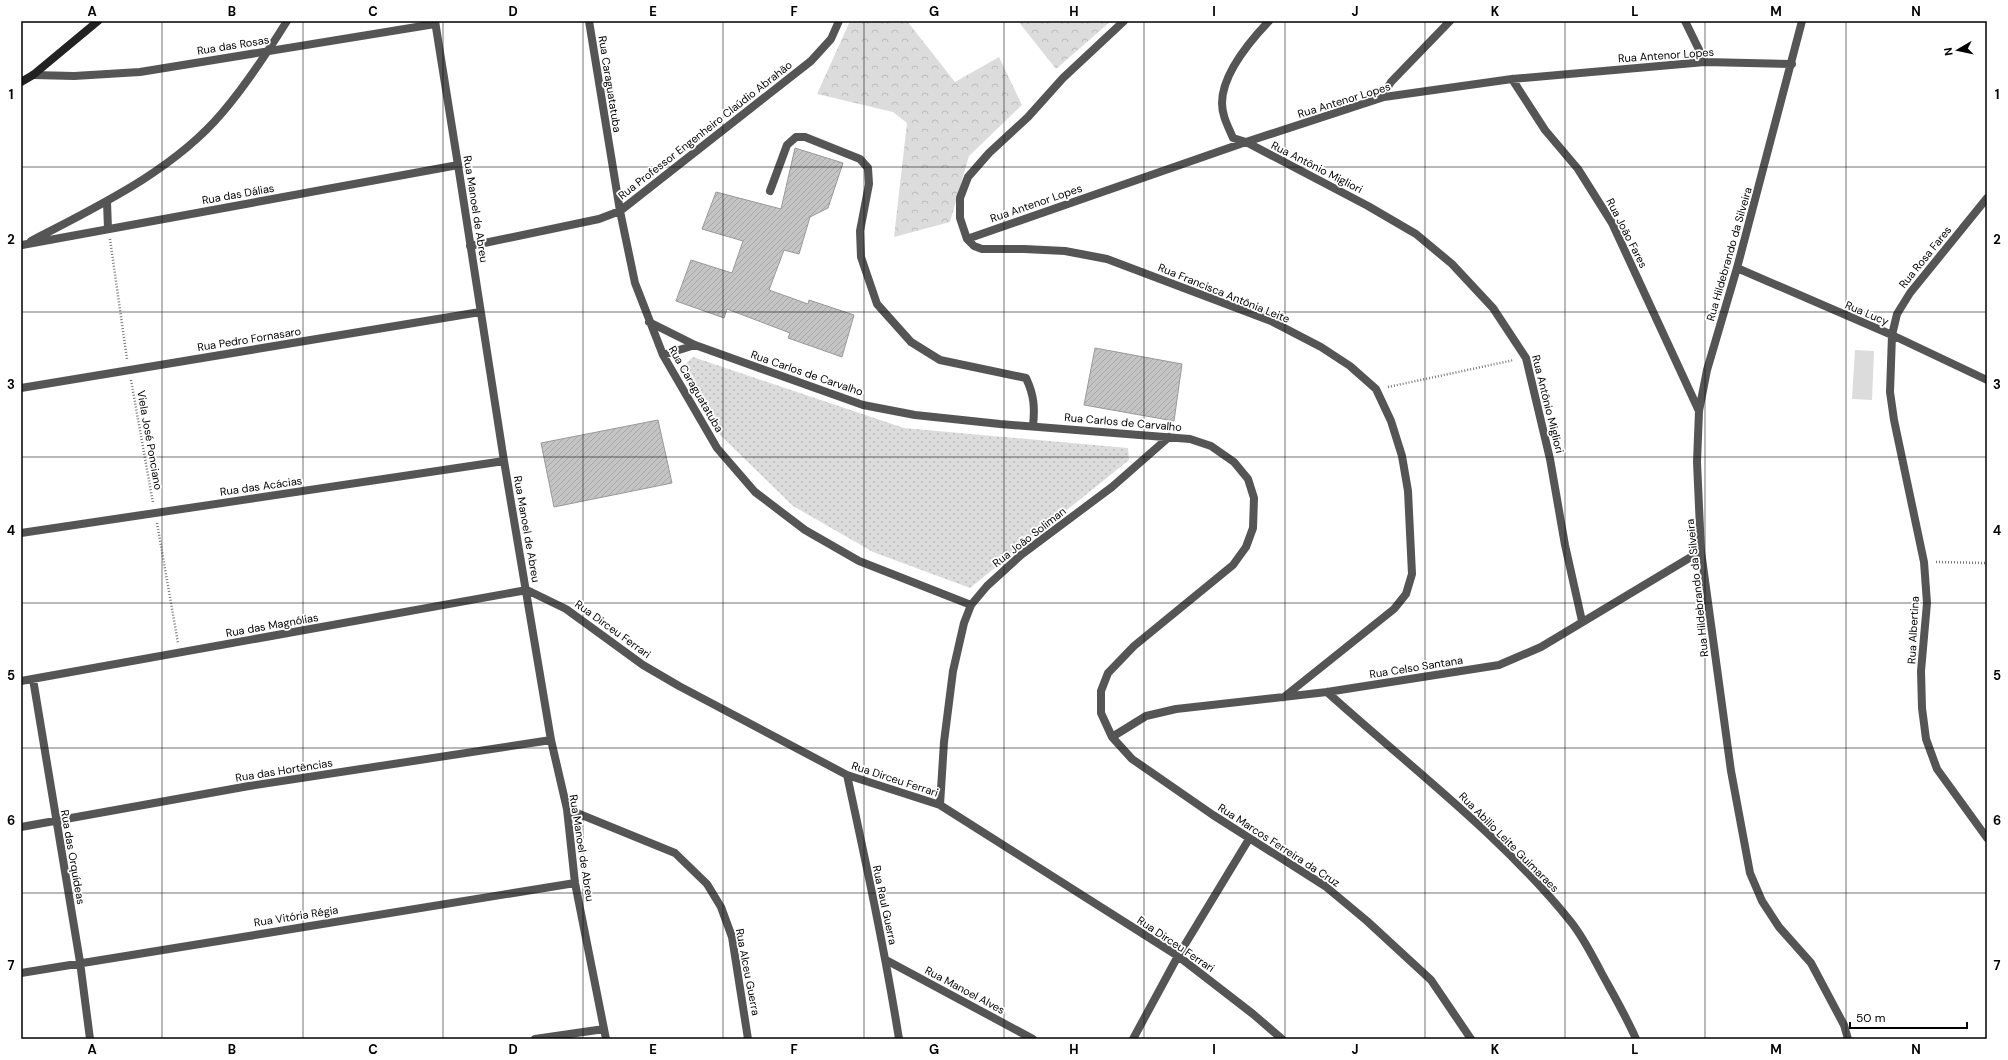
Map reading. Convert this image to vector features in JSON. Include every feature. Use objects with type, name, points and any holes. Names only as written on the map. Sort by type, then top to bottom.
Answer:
[{"type":"main road","points":[[21,82],[33,75],[98,21]]},
{"type":"street","points":[[22,245],[107,202],[150,174],[193,141],[222,113],[268,50],[286,21]]},
{"type":"street","name":"Rua Caraguatatuba","points":[[589,21],[620,211],[634,283],[662,355],[717,448],[755,492],[805,530],[858,561],[971,605]]},
{"type":"street","name":"Rua Professor Engenheiro Claúdio Abrahão","points":[[470,246],[599,219],[620,211],[811,61],[831,39],[839,21]]},
{"type":"street","points":[[967,239],[960,218],[960,198],[968,177],[989,153],[1028,117],[1063,78],[1124,21]]},
{"type":"street","name":"Rua Antônio Migliori","points":[[1269,21],[1249,43],[1226,80],[1222,102],[1224,119],[1233,138],[1246,142],[1368,206],[1416,234],[1452,264],[1493,308],[1526,358],[1550,459],[1582,621]]},
{"type":"street","points":[[1384,98],[1386,90],[1391,82],[1450,21]]},
{"type":"street","points":[[1685,21],[1705,62]]},
{"type":"street","name":"Rua Hildebrando da Silveira","points":[[1802,21],[1792,64],[1737,268],[1707,370],[1699,411],[1697,462],[1702,551],[1731,771],[1750,873],[1762,901],[1779,927],[1811,963],[1844,1025],[1848,1039]]},
{"type":"street","name":"Rua das Rosas","points":[[33,75],[74,76],[140,72],[435,22]]},
{"type":"street","name":"Rua Manoel de Abreu","points":[[435,22],[504,461],[527,590],[551,740],[567,809],[575,882],[606,1039]]},
{"type":"street","name":"Rua Antenor Lopes","points":[[967,239],[1246,142],[1384,98],[1512,79],[1705,62],[1792,64]]},
{"type":"street","name":"Rua João Fares","points":[[1512,79],[1545,130],[1578,169],[1612,223],[1699,411]]},
{"type":"street","points":[[770,191],[787,144],[796,137],[805,137],[860,159],[868,168],[869,184],[860,231],[860,257],[877,304],[911,342],[940,360],[1026,378],[1033,391],[1035,408],[1033,426]]},
{"type":"street","name":"Rua das Dálias","points":[[22,245],[458,165]]},
{"type":"street","name":"Rua Rosa Fares","points":[[1892,335],[1897,314],[1910,292],[1987,198]]},
{"type":"street","points":[[107,202],[108,229]]},
{"type":"street","name":"Rua Francisca Antônia Leite","points":[[967,239],[974,246],[982,249],[1065,251],[1107,259],[1271,321],[1321,347],[1350,366],[1376,389],[1391,421],[1402,456],[1408,491],[1412,574],[1406,594],[1394,609],[1284,697]]},
{"type":"street","name":"Rua Lucy","points":[[1737,268],[1892,335],[1987,380]]},
{"type":"street","name":"Rua Pedro Fornasaro","points":[[21,388],[480,312]]},
{"type":"street","name":"Rua Carlos de Carvalho","points":[[649,322],[694,346],[863,405],[915,414],[1033,426],[1190,439],[1212,446],[1234,462],[1248,479],[1254,498],[1253,528],[1246,547],[1233,565],[1134,646],[1108,673],[1101,691],[1101,713]]},
{"type":"street","name":"Rua Albertina","points":[[1892,335],[1891,399],[1924,562],[1927,603],[1921,671],[1922,708],[1926,739],[1938,769],[1987,838]]},
{"type":"street","points":[[662,355],[694,346]]},
{"type":"street","name":"Rua João Soliman","points":[[940,805],[944,742],[953,671],[964,623],[971,605],[987,586],[1021,555],[1112,487],[1169,437]]},
{"type":"street","name":"Rua das Acácias","points":[[21,533],[504,461]]},
{"type":"street","name":"Rua Celso Santana","points":[[1112,737],[1146,716],[1176,709],[1327,692],[1499,665],[1541,647],[1582,621],[1633,593],[1702,551]]},
{"type":"street","name":"Rua das Magnólias","points":[[21,681],[527,590]]},
{"type":"street","name":"Rua Dirceu Ferrari","points":[[527,590],[566,609],[642,665],[673,683],[847,775],[940,805],[1178,956],[1253,1014],[1282,1039]]},
{"type":"street","name":"Rua das Orquídeas","points":[[33,679],[80,962],[90,1039]]},
{"type":"street","name":"Rua Abilio Leite Guimaraes","points":[[1327,692],[1384,744],[1458,804],[1543,890],[1572,924],[1597,965],[1636,1039]]},
{"type":"street","name":"Rua Marcos Ferreira da Cruz","points":[[1101,713],[1112,737],[1132,759],[1249,839],[1324,886],[1367,921],[1431,980],[1471,1039]]},
{"type":"street","name":"Rua das Hortências","points":[[21,827],[56,822],[249,786],[551,740]]},
{"type":"street","name":"Rua Raul Guerra","points":[[847,775],[871,895],[886,960],[899,1039]]},
{"type":"street","name":"Rua Alceu Guerra","points":[[567,809],[675,853],[707,884],[721,907],[732,937],[748,1039]]},
{"type":"street","points":[[1133,1039],[1178,956],[1249,839]]},
{"type":"street","name":"Rua Vitória Régia","points":[[21,973],[80,962],[575,882]]},
{"type":"street","name":"Rua Manoel Alves","points":[[886,960],[1032,1039]]},
{"type":"street","points":[[535,1039],[604,1029]]},
{"type":"path","name":"Viela José Ponciano","points":[[108,229],[129,370],[180,653]]},
{"type":"path","points":[[1376,389],[1526,358]]},
{"type":"path","points":[[1924,562],[1987,563]]},
{"type":"green space","points":[[850,21],[907,21],[955,82],[999,57],[1022,105],[969,156],[950,222],[894,237],[907,123],[893,112],[817,94]]},
{"type":"green space","points":[[1018,21],[1111,21],[1056,69]]},
{"type":"green space","points":[[1855,350],[1874,351],[1872,400],[1852,399]]},
{"type":"green space","points":[[693,357],[904,428],[1128,448],[1129,460],[970,588],[873,552],[793,506],[721,436],[680,369]]},
{"type":"building","points":[[795,148],[843,163],[828,208],[810,217],[799,254],[784,250],[769,290],[808,304],[809,300],[854,315],[842,357],[788,338],[790,333],[727,309],[724,318],[676,301],[691,260],[732,273],[743,241],[702,229],[716,192],[781,209]]},
{"type":"building","points":[[1095,348],[1182,364],[1174,421],[1084,405]]},
{"type":"building","points":[[658,420],[672,483],[554,507],[541,443]]}]
